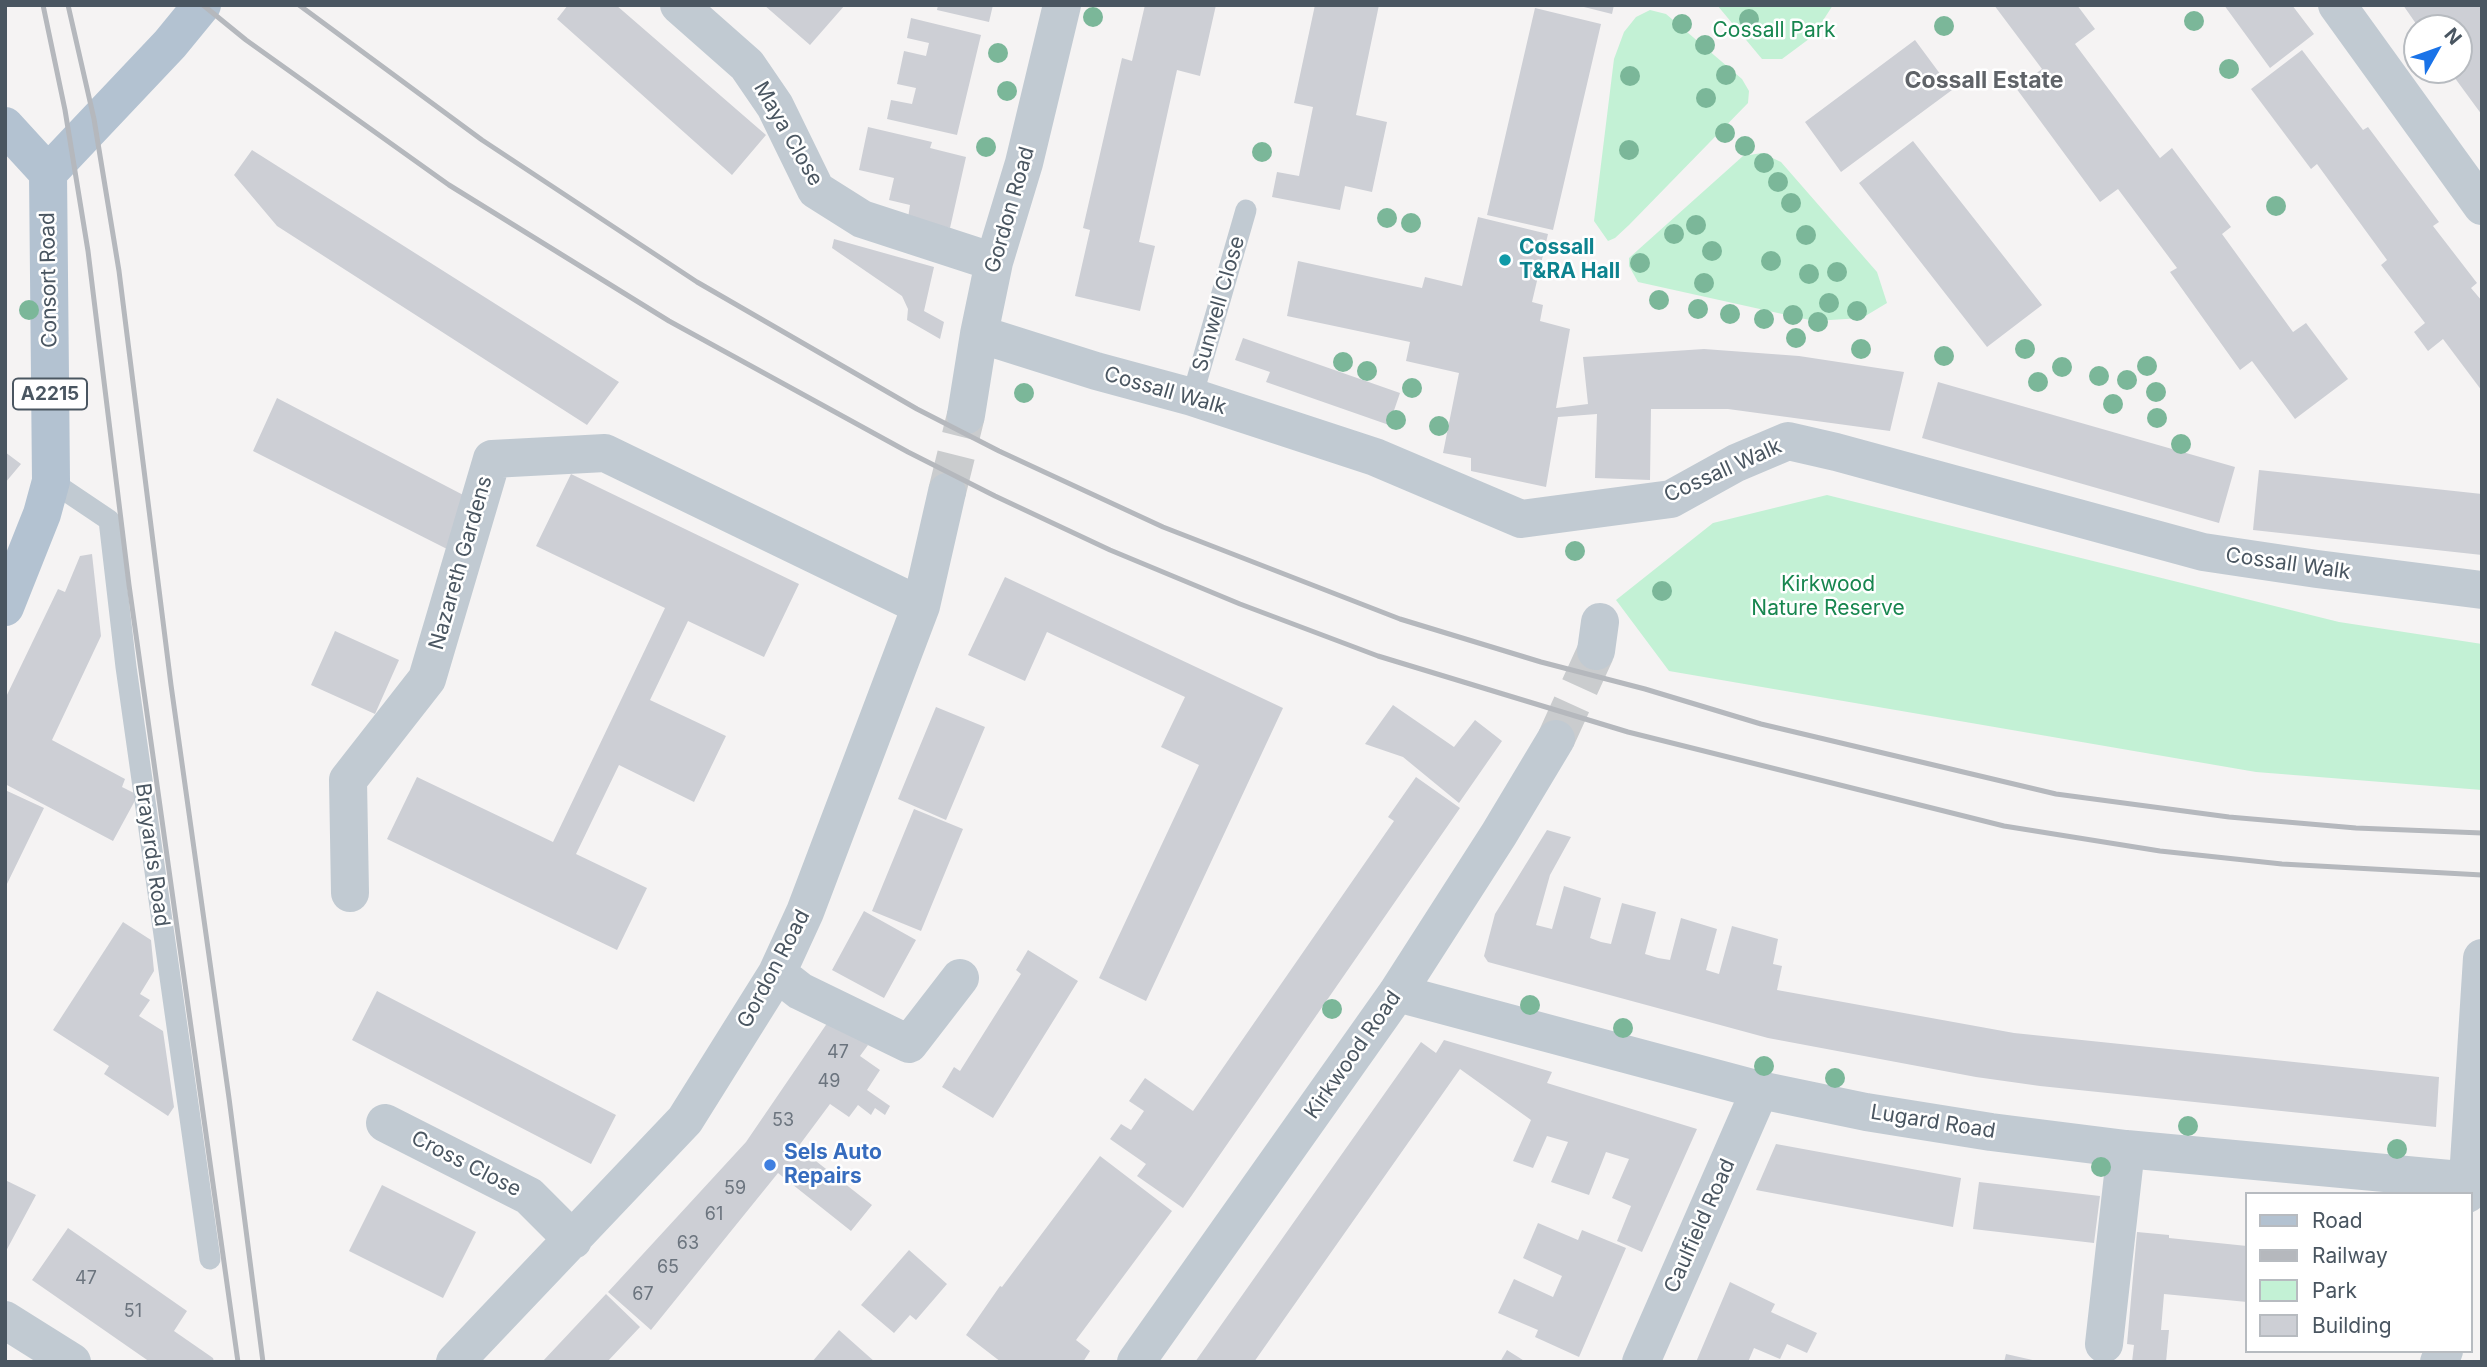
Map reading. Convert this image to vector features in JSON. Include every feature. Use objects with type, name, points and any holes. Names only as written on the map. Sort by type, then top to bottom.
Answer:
[{"type":"main road","points":[[5,127],[48,173],[170,44],[202,5]]},
{"type":"main road","name":"Consort Road","points":[[5,607],[38,525],[51,481],[48,173]]},
{"type":"street","name":"Maya Close","points":[[678,5],[747,65],[775,106],[816,190],[862,219],[994,262]]},
{"type":"street","name":"Gordon Road","points":[[966,415],[994,262],[1024,163],[1062,5]]},
{"type":"street","points":[[2337,5],[2482,206]]},
{"type":"street","name":"Cossall Walk","points":[[979,334],[1096,371],[1192,397],[1376,457],[1521,519],[1671,499],[1736,463],[1788,441],[2203,552],[2482,590]]},
{"type":"street","name":"Nazareth Gardens","points":[[350,893],[348,780],[427,679],[492,459],[606,453],[920,606]]},
{"type":"street","name":"Gordon Road","points":[[455,1362],[685,1120],[777,973],[806,912],[920,606],[947,492]]},
{"type":"street","name":"Kirkwood Road","points":[[1136,1362],[1396,993],[1499,834],[1556,739]]},
{"type":"street","points":[[2472,1185],[2482,958]]},
{"type":"street","points":[[777,973],[800,990],[909,1044],[960,978]]},
{"type":"street","name":"Lugard Road","points":[[1396,993],[1760,1090],[1866,1112],[2126,1149],[2472,1185]]},
{"type":"street","name":"Caulfield Road","points":[[1641,1362],[1760,1090]]},
{"type":"street","name":"Cross Close","points":[[385,1123],[529,1196],[573,1240]]},
{"type":"street","points":[[2104,1344],[2126,1149]]},
{"type":"street","points":[[5,1320],[72,1362]]},
{"type":"lane","name":"Sunwell Close","points":[[1192,397],[1246,210]]},
{"type":"lane","name":"Brayards Road","points":[[51,481],[109,520],[126,667],[210,1259]]},
{"type":"green space","name":"Cossall Park","points":[[1717,5],[1833,5],[1813,36],[1782,59],[1762,59]]},
{"type":"green space","points":[[1650,10],[1666,14],[1742,79],[1749,91],[1748,103],[1629,225],[1608,241],[1594,221],[1614,59],[1624,32],[1636,17]]},
{"type":"green space","points":[[1762,153],[1781,162],[1877,272],[1887,303],[1862,318],[1814,321],[1638,282],[1629,266],[1629,258],[1743,156]]},
{"type":"green space","name":"Kirkwood Nature Reserve","points":[[1827,495],[2339,622],[2482,644],[2482,790],[2256,772],[1669,671],[1616,600],[1713,523]]},
{"type":"building","points":[[568,5],[616,5],[766,135],[732,175],[557,19]]},
{"type":"building","points":[[764,5],[845,5],[810,45]]},
{"type":"building","points":[[938,5],[993,5],[989,22],[937,10]]},
{"type":"building","points":[[1145,5],[1216,5],[1200,76],[1177,70],[1139,242],[1155,246],[1140,311],[1075,296],[1090,230],[1083,228],[1122,58],[1132,61]]},
{"type":"building","points":[[1315,5],[1379,5],[1356,115],[1387,122],[1372,192],[1345,186],[1340,210],[1272,197],[1277,172],[1299,176],[1313,107],[1294,103]]},
{"type":"building","points":[[1576,5],[1614,5],[1612,14]]},
{"type":"building","points":[[1994,5],[2077,5],[2095,29],[2075,44],[2160,158],[2172,148],[2231,227],[2222,234],[2293,332],[2306,323],[2348,379],[2295,419],[2252,361],[2240,370],[2170,272],[2177,268],[2118,189],[2100,202],[2016,88],[2042,69]]},
{"type":"building","points":[[2224,5],[2292,5],[2314,34],[2270,68]]},
{"type":"building","points":[[2403,5],[2482,5],[2482,115],[2459,84],[2473,84],[2473,14],[2409,14]]},
{"type":"building","points":[[1535,8],[1601,24],[1553,230],[1487,215]]},
{"type":"building","points":[[911,18],[981,35],[957,135],[887,119],[891,100],[912,104],[916,88],[897,84],[904,51],[926,56],[929,43],[907,38]]},
{"type":"building","points":[[1915,40],[1952,90],[1841,172],[1805,122]]},
{"type":"building","points":[[2302,50],[2363,130],[2368,127],[2439,222],[2433,226],[2477,283],[2471,288],[2482,301],[2482,391],[2443,339],[2428,351],[2414,332],[2425,323],[2381,265],[2387,260],[2317,164],[2311,169],[2251,89]]},
{"type":"building","points":[[868,127],[932,142],[930,148],[966,157],[950,228],[908,218],[910,205],[889,200],[894,178],[859,170]]},
{"type":"building","points":[[1913,141],[2042,305],[1987,347],[1859,183]]},
{"type":"building","points":[[252,150],[619,382],[587,425],[277,226],[234,175]]},
{"type":"building","points":[[1478,217],[1548,234],[1532,302],[1543,305],[1540,321],[1570,329],[1556,408],[1588,404],[1583,357],[1704,349],[1799,356],[1904,372],[1890,431],[1728,409],[1651,409],[1650,480],[1595,478],[1597,414],[1558,417],[1546,487],[1471,471],[1471,458],[1443,453],[1459,373],[1406,361],[1410,342],[1287,316],[1298,261],[1422,288],[1425,277],[1462,286]]},
{"type":"building","points":[[834,239],[934,267],[924,311],[944,322],[940,339],[907,320],[908,309],[902,296],[832,248]]},
{"type":"building","points":[[1243,338],[1400,393],[1389,425],[1266,382],[1270,372],[1235,360]]},
{"type":"building","points":[[1938,382],[2235,467],[2219,523],[1922,438]]},
{"type":"building","points":[[277,398],[469,498],[447,549],[253,451]]},
{"type":"building","points":[[5,452],[21,464],[5,483]]},
{"type":"building","points":[[2259,470],[2482,494],[2482,555],[2253,530]]},
{"type":"building","points":[[571,474],[799,584],[764,657],[688,621],[650,700],[726,736],[694,802],[619,765],[576,854],[647,888],[617,950],[387,839],[417,777],[553,842],[665,608],[536,546]]},
{"type":"building","points":[[92,554],[101,636],[52,740],[125,779],[122,787],[138,795],[113,841],[5,784],[5,699],[58,589],[65,592],[80,556]]},
{"type":"building","points":[[1005,577],[1283,708],[1146,1001],[1099,978],[1199,765],[1161,747],[1185,697],[1047,632],[1025,681],[968,655]]},
{"type":"building","points":[[335,631],[399,660],[375,714],[311,685]]},
{"type":"building","points":[[1393,705],[1454,747],[1475,720],[1502,741],[1459,803],[1403,757],[1365,744]]},
{"type":"building","points":[[936,707],[985,727],[946,820],[898,799]]},
{"type":"building","points":[[1416,777],[1460,808],[1183,1208],[1137,1176],[1146,1164],[1110,1139],[1121,1124],[1131,1130],[1144,1111],[1129,1101],[1145,1078],[1193,1111],[1394,821],[1388,817]]},
{"type":"building","points":[[5,790],[44,808],[5,888]]},
{"type":"building","points":[[914,809],[963,829],[921,931],[872,911]]},
{"type":"building","points":[[1547,830],[1571,837],[1550,875],[1536,925],[1552,929],[1564,886],[1601,898],[1590,938],[1601,942],[1611,944],[1622,903],[1656,912],[1645,954],[1658,958],[1670,960],[1681,918],[1717,929],[1706,970],[1719,974],[1732,926],[1778,939],[1773,964],[1782,966],[1777,990],[2014,1033],[2439,1077],[2436,1127],[1976,1077],[1768,1038],[1488,962],[1484,956],[1495,914]]},
{"type":"building","points":[[864,911],[916,940],[884,998],[832,970]]},
{"type":"building","points":[[123,922],[151,940],[154,971],[140,994],[150,1000],[139,1016],[163,1031],[174,1107],[168,1116],[104,1074],[109,1066],[53,1030]]},
{"type":"building","points":[[1028,950],[1078,981],[993,1118],[942,1087],[954,1067],[960,1071],[1021,974],[1016,970]]},
{"type":"building","points":[[377,991],[616,1115],[591,1164],[352,1040]]},
{"type":"building","points":[[830,1019],[868,1045],[860,1056],[880,1070],[867,1090],[890,1106],[885,1115],[875,1108],[871,1115],[858,1105],[849,1117],[830,1104],[798,1147],[872,1205],[851,1231],[778,1173],[651,1330],[608,1292],[746,1142]]},
{"type":"building","points":[[1444,1040],[1552,1072],[1547,1083],[1697,1129],[1642,1252],[1617,1241],[1631,1206],[1612,1198],[1629,1159],[1606,1152],[1589,1195],[1551,1182],[1568,1142],[1547,1136],[1533,1168],[1513,1161],[1531,1120],[1460,1069],[1254,1362],[1195,1362],[1421,1042],[1436,1053]]},
{"type":"building","points":[[1776,1144],[1961,1178],[1953,1227],[1756,1190]]},
{"type":"building","points":[[1100,1156],[1172,1211],[1076,1340],[1090,1351],[1083,1362],[1001,1362],[966,1335],[1000,1286],[1002,1287]]},
{"type":"building","points":[[5,1180],[36,1195],[5,1253]]},
{"type":"building","points":[[1979,1182],[2100,1196],[2094,1243],[1973,1229]]},
{"type":"building","points":[[382,1185],[476,1232],[443,1298],[349,1251]]},
{"type":"building","points":[[1538,1223],[1578,1240],[1582,1230],[1626,1248],[1579,1357],[1535,1337],[1538,1330],[1498,1313],[1514,1279],[1553,1297],[1562,1276],[1523,1258]]},
{"type":"building","points":[[68,1228],[187,1311],[174,1331],[213,1358],[214,1362],[150,1362],[32,1280]]},
{"type":"building","points":[[2137,1232],[2246,1246],[2246,1302],[2164,1294],[2161,1330],[2169,1330],[2166,1362],[2132,1362],[2134,1345],[2127,1344]]},
{"type":"building","points":[[909,1250],[947,1284],[916,1320],[910,1315],[894,1333],[861,1305]]},
{"type":"building","points":[[1730,1282],[1775,1304],[1771,1312],[1817,1333],[1807,1353],[1787,1344],[1780,1359],[1754,1348],[1748,1362],[1696,1362]]},
{"type":"building","points":[[606,1294],[640,1327],[607,1362],[542,1362]]},
{"type":"building","points":[[839,1330],[875,1362],[812,1362]]},
{"type":"building","points":[[1507,1350],[1526,1362],[1500,1362]]},
{"type":"building","points":[[2006,1354],[2037,1361],[2037,1362],[2004,1362]]},
{"type":"tunnel","points":[[947,492],[966,415]]},
{"type":"tunnel","points":[[1556,739],[1596,651]]},
{"type":"railway","points":[[43,5],[65,110],[88,251],[129,585],[238,1362]]},
{"type":"railway","points":[[68,5],[94,119],[119,271],[171,685],[263,1362]]},
{"type":"railway","points":[[203,5],[246,40],[449,185],[669,321],[908,452],[995,496],[1110,550],[1240,604],[1378,656],[1628,732],[2004,826],[2160,851],[2282,864],[2482,875]]},
{"type":"railway","points":[[299,5],[482,140],[697,282],[917,409],[999,451],[1163,527],[1400,619],[1761,724],[2056,794],[2229,817],[2356,828],[2482,833]]},
{"type":"place","name":"Cossall T&RA Hall","points":[[1505,260]]},
{"type":"place","name":"Sels Auto Repairs","points":[[770,1165]]},
{"type":"district","name":"Cossall Estate","points":[[1984,81]]}]
